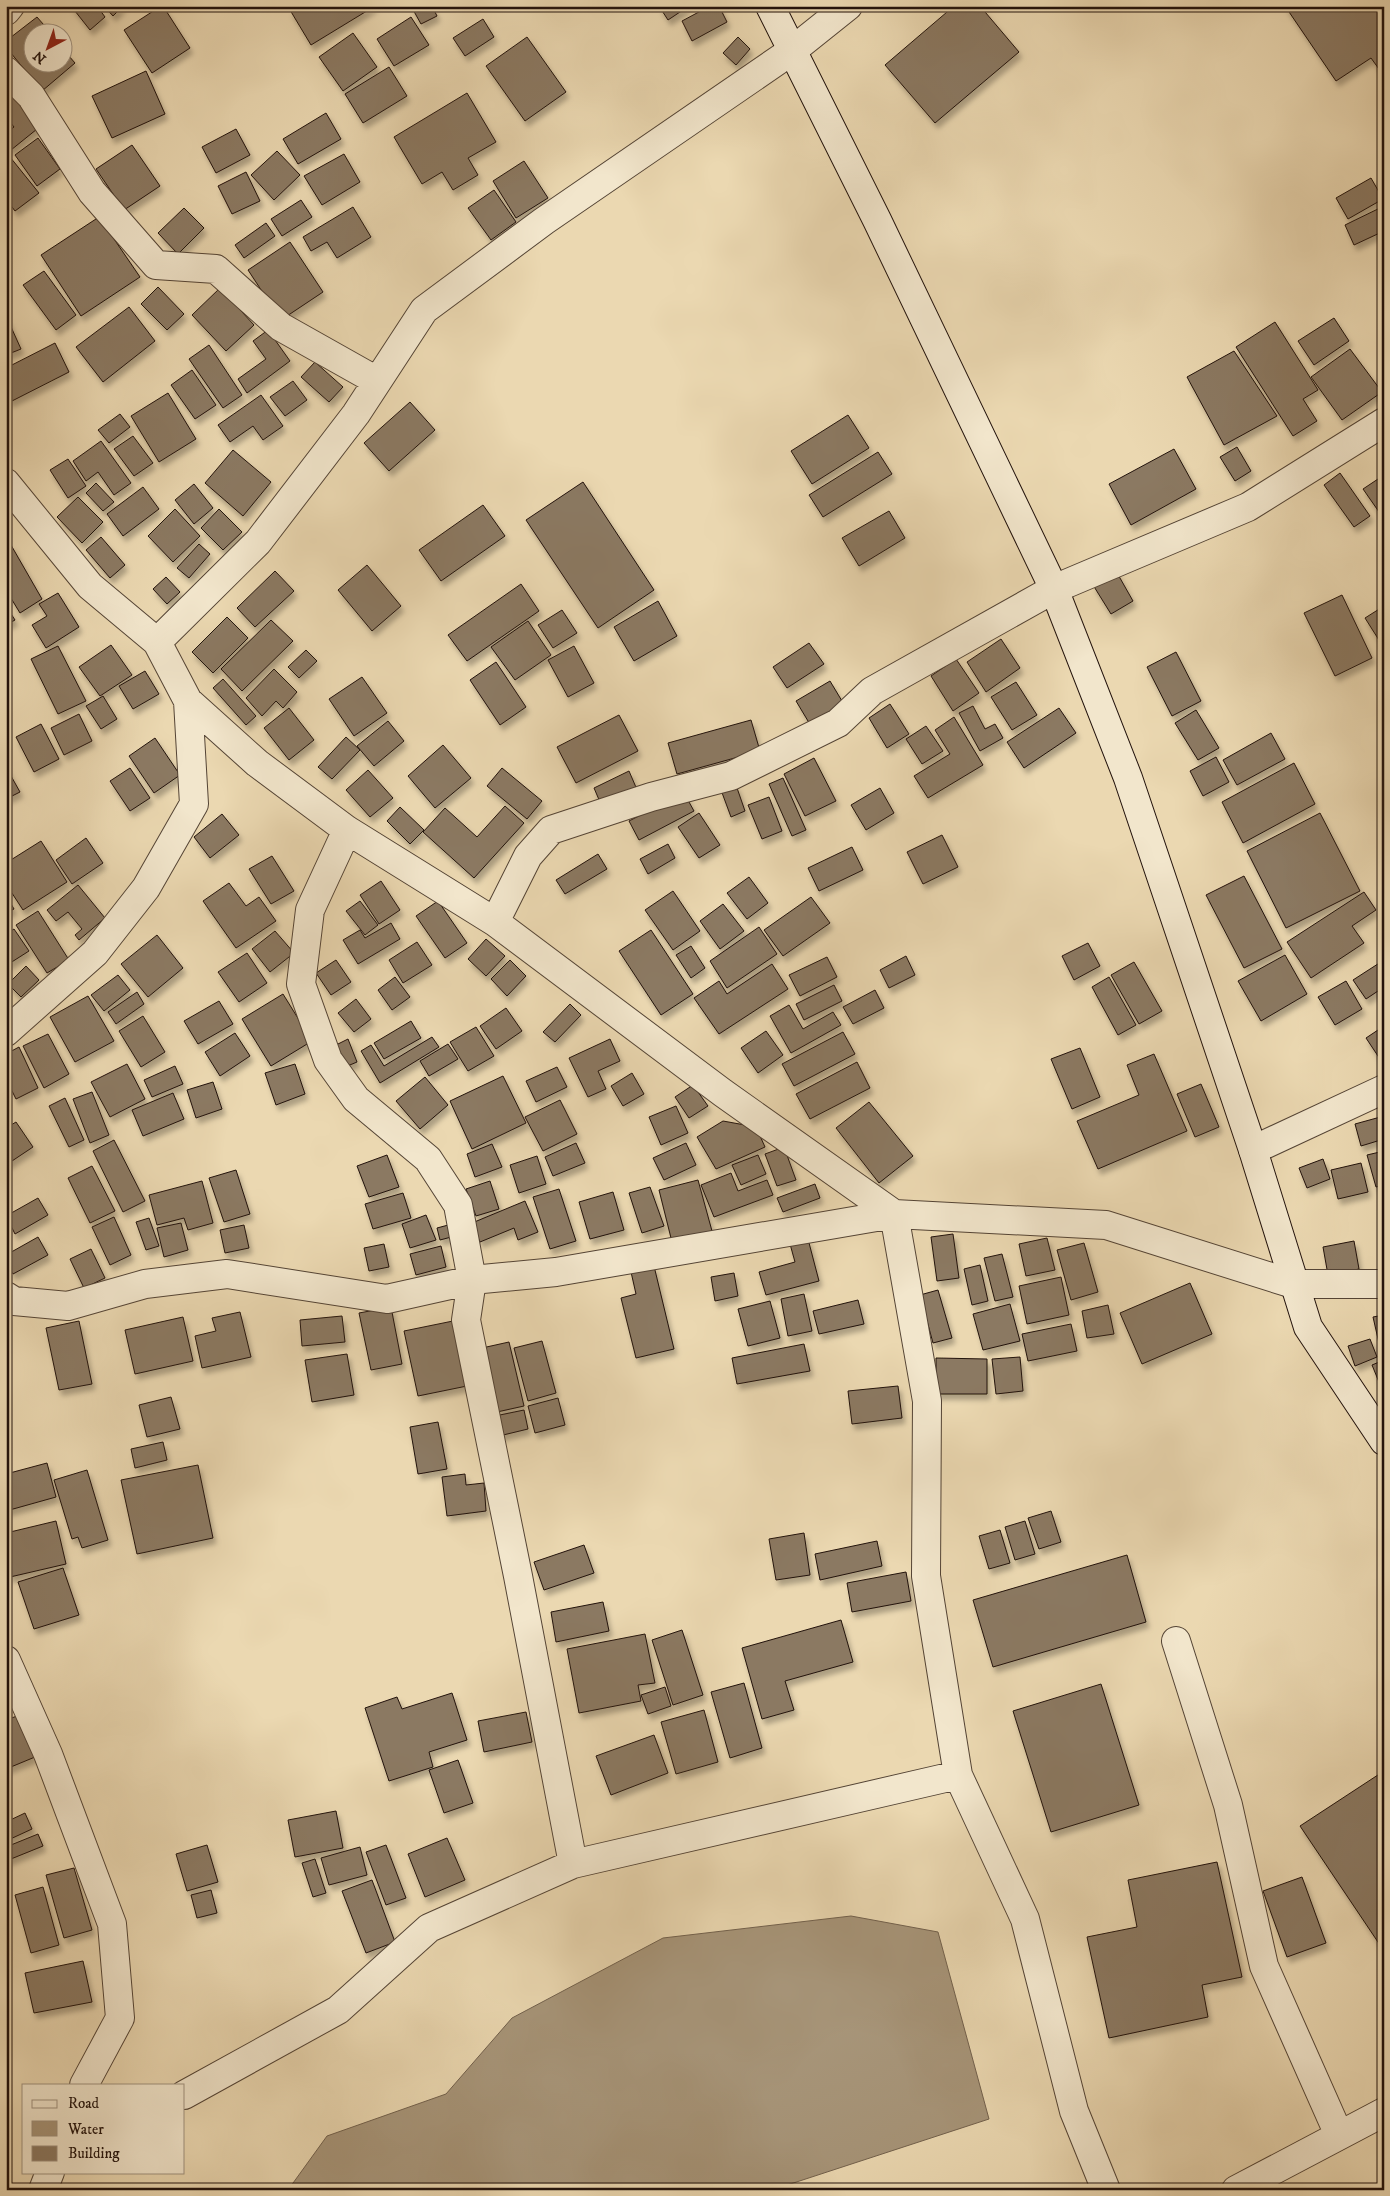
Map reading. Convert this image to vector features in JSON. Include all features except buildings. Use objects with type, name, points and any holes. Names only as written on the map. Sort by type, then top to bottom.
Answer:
[{"type":"street","points":[[6,11],[10,6]]},
{"type":"street","points":[[770,6],[1054,589],[1128,778],[1253,1150],[1293,1284],[1308,1327],[1384,1441]]},
{"type":"street","points":[[157,642],[258,542],[356,414],[424,310],[544,221],[793,50],[848,6]]},
{"type":"street","points":[[6,71],[31,96],[92,192],[156,265],[216,269],[281,327],[377,381]]},
{"type":"street","points":[[495,922],[528,856],[551,830],[651,797],[731,776],[838,723],[872,691],[1054,589],[1248,507],[1384,422]]},
{"type":"street","points":[[6,483],[90,586],[157,642],[188,701],[257,763],[347,830],[495,922],[723,1093],[894,1214],[927,1400],[926,1576],[958,1775],[1025,1919],[1074,2111],[1106,2190]]},
{"type":"street","points":[[6,1032],[95,953],[146,888],[194,804],[188,701]]},
{"type":"street","points":[[347,830],[310,910],[301,984],[328,1060],[356,1099],[428,1159],[458,1205],[472,1280],[466,1320],[518,1576],[573,1864]]},
{"type":"street","points":[[1253,1150],[1384,1089]]},
{"type":"street","points":[[9,1303],[68,1306],[146,1284],[226,1274],[387,1299],[472,1280],[556,1272],[894,1214],[1106,1225],[1293,1284],[1384,1284]]},
{"type":"street","points":[[1176,1641],[1228,1805],[1264,1966],[1338,2135]]},
{"type":"street","points":[[6,1660],[48,1754],[112,1924],[120,2018],[85,2084]]},
{"type":"street","points":[[185,2094],[338,2010],[429,1928],[573,1864],[958,1775]]},
{"type":"street","points":[[1236,2190],[1384,2112]]},
{"type":"street","points":[[43,2190],[49,2174]]},
{"type":"water","points":[[851,1916],[938,1932],[989,2119],[772,2190],[288,2190],[327,2136],[446,2094],[512,2018],[663,1938]]}]
